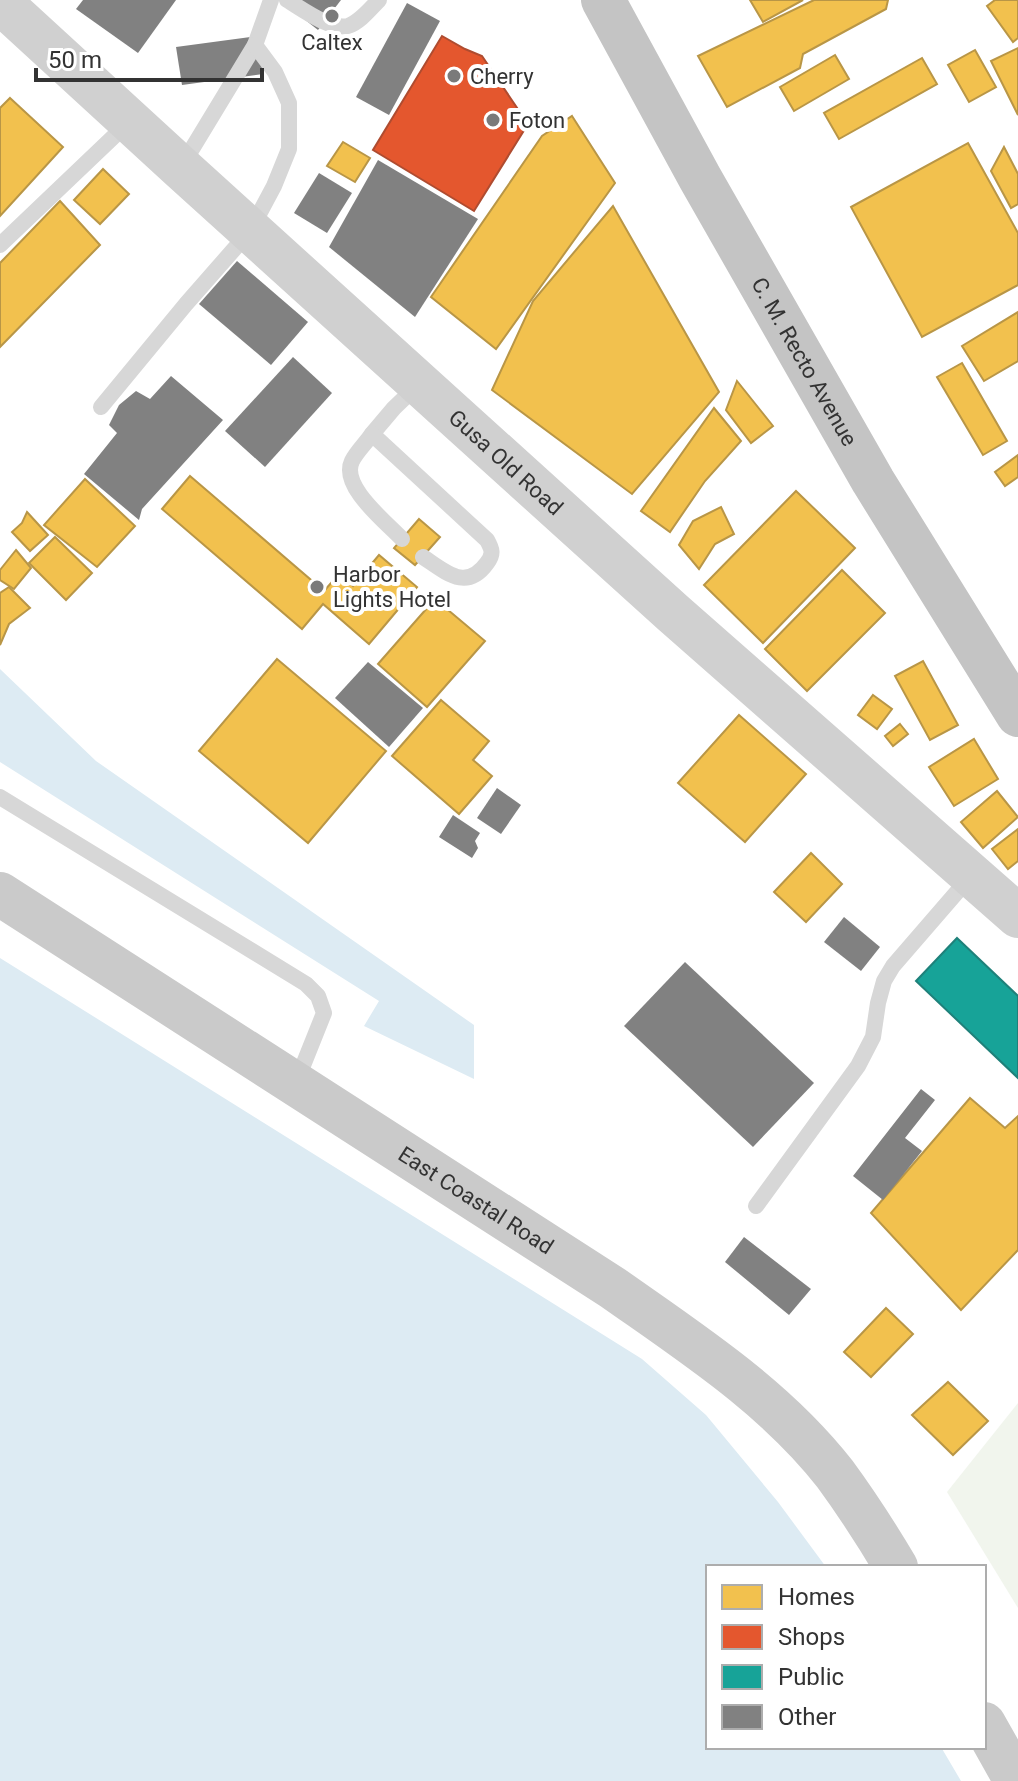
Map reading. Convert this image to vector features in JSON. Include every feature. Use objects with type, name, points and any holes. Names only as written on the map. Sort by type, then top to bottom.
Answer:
[{"type":"highway","name":"C. M. Recto Avenue","points":[[603,0],[700,178],[873,481],[1018,715]]},
{"type":"main road","name":"East Coastal Road","points":[[0,894],[613,1288],[695,1345],[752,1390],[833,1472],[895,1565]]},
{"type":"main road","points":[[986,1728],[1016,1781]]},
{"type":"street","name":"Gusa Old Road","points":[[0,2],[673,613],[1018,916]]},
{"type":"lane","points":[[181,168],[255,45],[271,0]]},
{"type":"lane","points":[[287,0],[328,24],[347,26],[362,18],[379,0]]},
{"type":"lane","points":[[101,407],[250,231],[274,186],[289,149],[289,103],[275,72],[255,45]]},
{"type":"lane","points":[[0,245],[130,120]]},
{"type":"lane","points":[[402,539],[355,490],[349,475],[351,461],[372,434],[420,384]]},
{"type":"lane","points":[[372,434],[487,540],[492,551],[478,575],[466,579],[451,576],[423,557]]},
{"type":"lane","points":[[0,797],[306,984],[318,996],[324,1013],[296,1084]]},
{"type":"lane","points":[[756,1206],[858,1066],[873,1037],[884,981],[893,966],[971,876]]},
{"type":"shaded area","points":[[0,669],[96,761],[474,1025],[474,1079],[364,1026],[379,1001],[0,762]]},
{"type":"shaded area","points":[[0,958],[642,1359],[706,1415],[778,1502],[825,1565],[706,1565],[706,1749],[942,1749],[961,1781],[0,1781]]},
{"type":"shaded area","points":[[1018,1403],[1018,1608],[947,1492]]},
{"type":"building: Homes","points":[[750,0],[803,0],[763,22]]},
{"type":"building: Homes","points":[[814,0],[888,0],[886,9],[803,54],[800,68],[727,107],[698,56]]},
{"type":"building: Homes","points":[[995,0],[1018,0],[1018,38],[1013,42],[987,6]]},
{"type":"building: Homes","points":[[1018,48],[1018,115],[991,61]]},
{"type":"building: Homes","points":[[975,50],[996,87],[969,102],[948,65]]},
{"type":"building: Homes","points":[[835,55],[849,79],[794,111],[780,87]]},
{"type":"building: Homes","points":[[922,58],[937,84],[839,139],[824,113]]},
{"type":"building: Homes","points":[[10,98],[63,147],[0,216],[0,108]]},
{"type":"building: Homes","points":[[572,116],[615,183],[496,349],[431,297],[542,136]]},
{"type":"building: Homes","points":[[343,142],[370,158],[355,182],[327,166]]},
{"type":"building: Homes","points":[[968,143],[1018,233],[1018,285],[922,337],[851,207]]},
{"type":"building: Homes","points":[[1004,147],[1018,174],[1018,204],[1011,208],[991,171]]},
{"type":"building: Homes","points":[[103,169],[129,194],[100,224],[74,200]]},
{"type":"building: Homes","points":[[60,201],[100,245],[0,347],[0,263]]},
{"type":"building: Homes","points":[[613,206],[719,392],[632,494],[492,390],[533,301]]},
{"type":"building: Homes","points":[[1018,312],[1018,361],[984,381],[962,346]]},
{"type":"building: Homes","points":[[962,363],[1007,441],[983,455],[937,377]]},
{"type":"building: Homes","points":[[737,381],[773,426],[751,443],[726,410]]},
{"type":"building: Homes","points":[[714,408],[741,441],[705,481],[670,532],[641,511]]},
{"type":"building: Homes","points":[[1018,455],[1018,477],[1005,486],[995,472]]},
{"type":"building: Homes","points":[[190,476],[324,591],[339,574],[353,586],[379,555],[417,587],[369,644],[323,604],[302,629],[162,509]]},
{"type":"building: Homes","points":[[85,479],[135,526],[97,567],[44,525]]},
{"type":"building: Homes","points":[[796,491],[855,548],[763,643],[704,585]]},
{"type":"building: Homes","points":[[721,507],[734,534],[715,544],[699,569],[679,545],[693,521]]},
{"type":"building: Homes","points":[[27,512],[48,535],[30,551],[12,532],[22,523]]},
{"type":"building: Homes","points":[[419,519],[440,537],[415,565],[394,548]]},
{"type":"building: Homes","points":[[55,537],[92,573],[66,600],[29,563]]},
{"type":"building: Homes","points":[[16,550],[31,568],[14,589],[0,580],[0,570]]},
{"type":"building: Homes","points":[[842,570],[885,613],[807,691],[765,649]]},
{"type":"building: Homes","points":[[9,587],[30,608],[9,624],[0,645],[0,593]]},
{"type":"building: Homes","points":[[435,599],[485,641],[427,707],[378,664]]},
{"type":"building: Homes","points":[[277,659],[386,751],[308,843],[199,751]]},
{"type":"building: Homes","points":[[923,661],[958,725],[930,740],[895,676]]},
{"type":"building: Homes","points":[[873,695],[892,709],[877,729],[858,715]]},
{"type":"building: Homes","points":[[441,700],[489,741],[473,760],[492,776],[459,814],[392,756]]},
{"type":"building: Homes","points":[[739,715],[806,774],[745,842],[678,783]]},
{"type":"building: Homes","points":[[900,724],[908,734],[893,746],[885,736]]},
{"type":"building: Homes","points":[[974,739],[998,779],[954,806],[929,767]]},
{"type":"building: Homes","points":[[997,791],[1018,817],[983,848],[961,822]]},
{"type":"building: Homes","points":[[1018,829],[1018,861],[1008,869],[992,849]]},
{"type":"building: Homes","points":[[811,853],[842,884],[806,922],[774,892]]},
{"type":"building: Homes","points":[[970,1098],[1005,1128],[1018,1116],[1018,1250],[961,1310],[871,1213]]},
{"type":"building: Homes","points":[[886,1308],[913,1334],[871,1377],[844,1352]]},
{"type":"building: Homes","points":[[948,1382],[988,1421],[953,1455],[912,1415]]},
{"type":"building: Shops","points":[[442,36],[482,56],[528,124],[474,211],[373,150]]},
{"type":"building: Public","points":[[957,938],[1018,996],[1018,1078],[916,981]]},
{"type":"building: Other","points":[[83,0],[176,0],[138,53],[76,9]]},
{"type":"building: Other","points":[[280,0],[341,0],[318,30]]},
{"type":"building: Other","points":[[407,3],[440,21],[389,115],[356,97]]},
{"type":"building: Other","points":[[257,36],[263,74],[182,85],[176,47]]},
{"type":"building: Other","points":[[378,160],[478,219],[415,317],[329,247]]},
{"type":"building: Other","points":[[319,173],[352,193],[327,233],[294,213]]},
{"type":"building: Other","points":[[237,261],[308,322],[271,365],[199,304]]},
{"type":"building: Other","points":[[293,357],[332,393],[265,467],[225,431]]},
{"type":"building: Other","points":[[171,376],[223,420],[142,509],[139,520],[84,474],[117,433],[109,425],[119,405],[136,391],[150,399]]},
{"type":"building: Other","points":[[368,662],[423,708],[389,747],[335,698]]},
{"type":"building: Other","points":[[497,788],[521,805],[501,834],[477,818]]},
{"type":"building: Other","points":[[453,815],[480,833],[475,841],[478,848],[472,858],[439,837]]},
{"type":"building: Other","points":[[844,917],[880,947],[861,971],[824,942]]},
{"type":"building: Other","points":[[685,962],[814,1083],[753,1147],[624,1026]]},
{"type":"building: Other","points":[[921,1089],[935,1100],[905,1138],[922,1151],[883,1200],[853,1176]]},
{"type":"building: Other","points":[[744,1237],[811,1289],[789,1315],[725,1262]]},
{"type":"place","name":"Caltex","points":[[332,16]]},
{"type":"place","name":"Cherry","points":[[454,76]]},
{"type":"place","name":"Foton","points":[[493,120]]},
{"type":"place","name":"Harbor Lights Hotel","points":[[317,587]]}]
